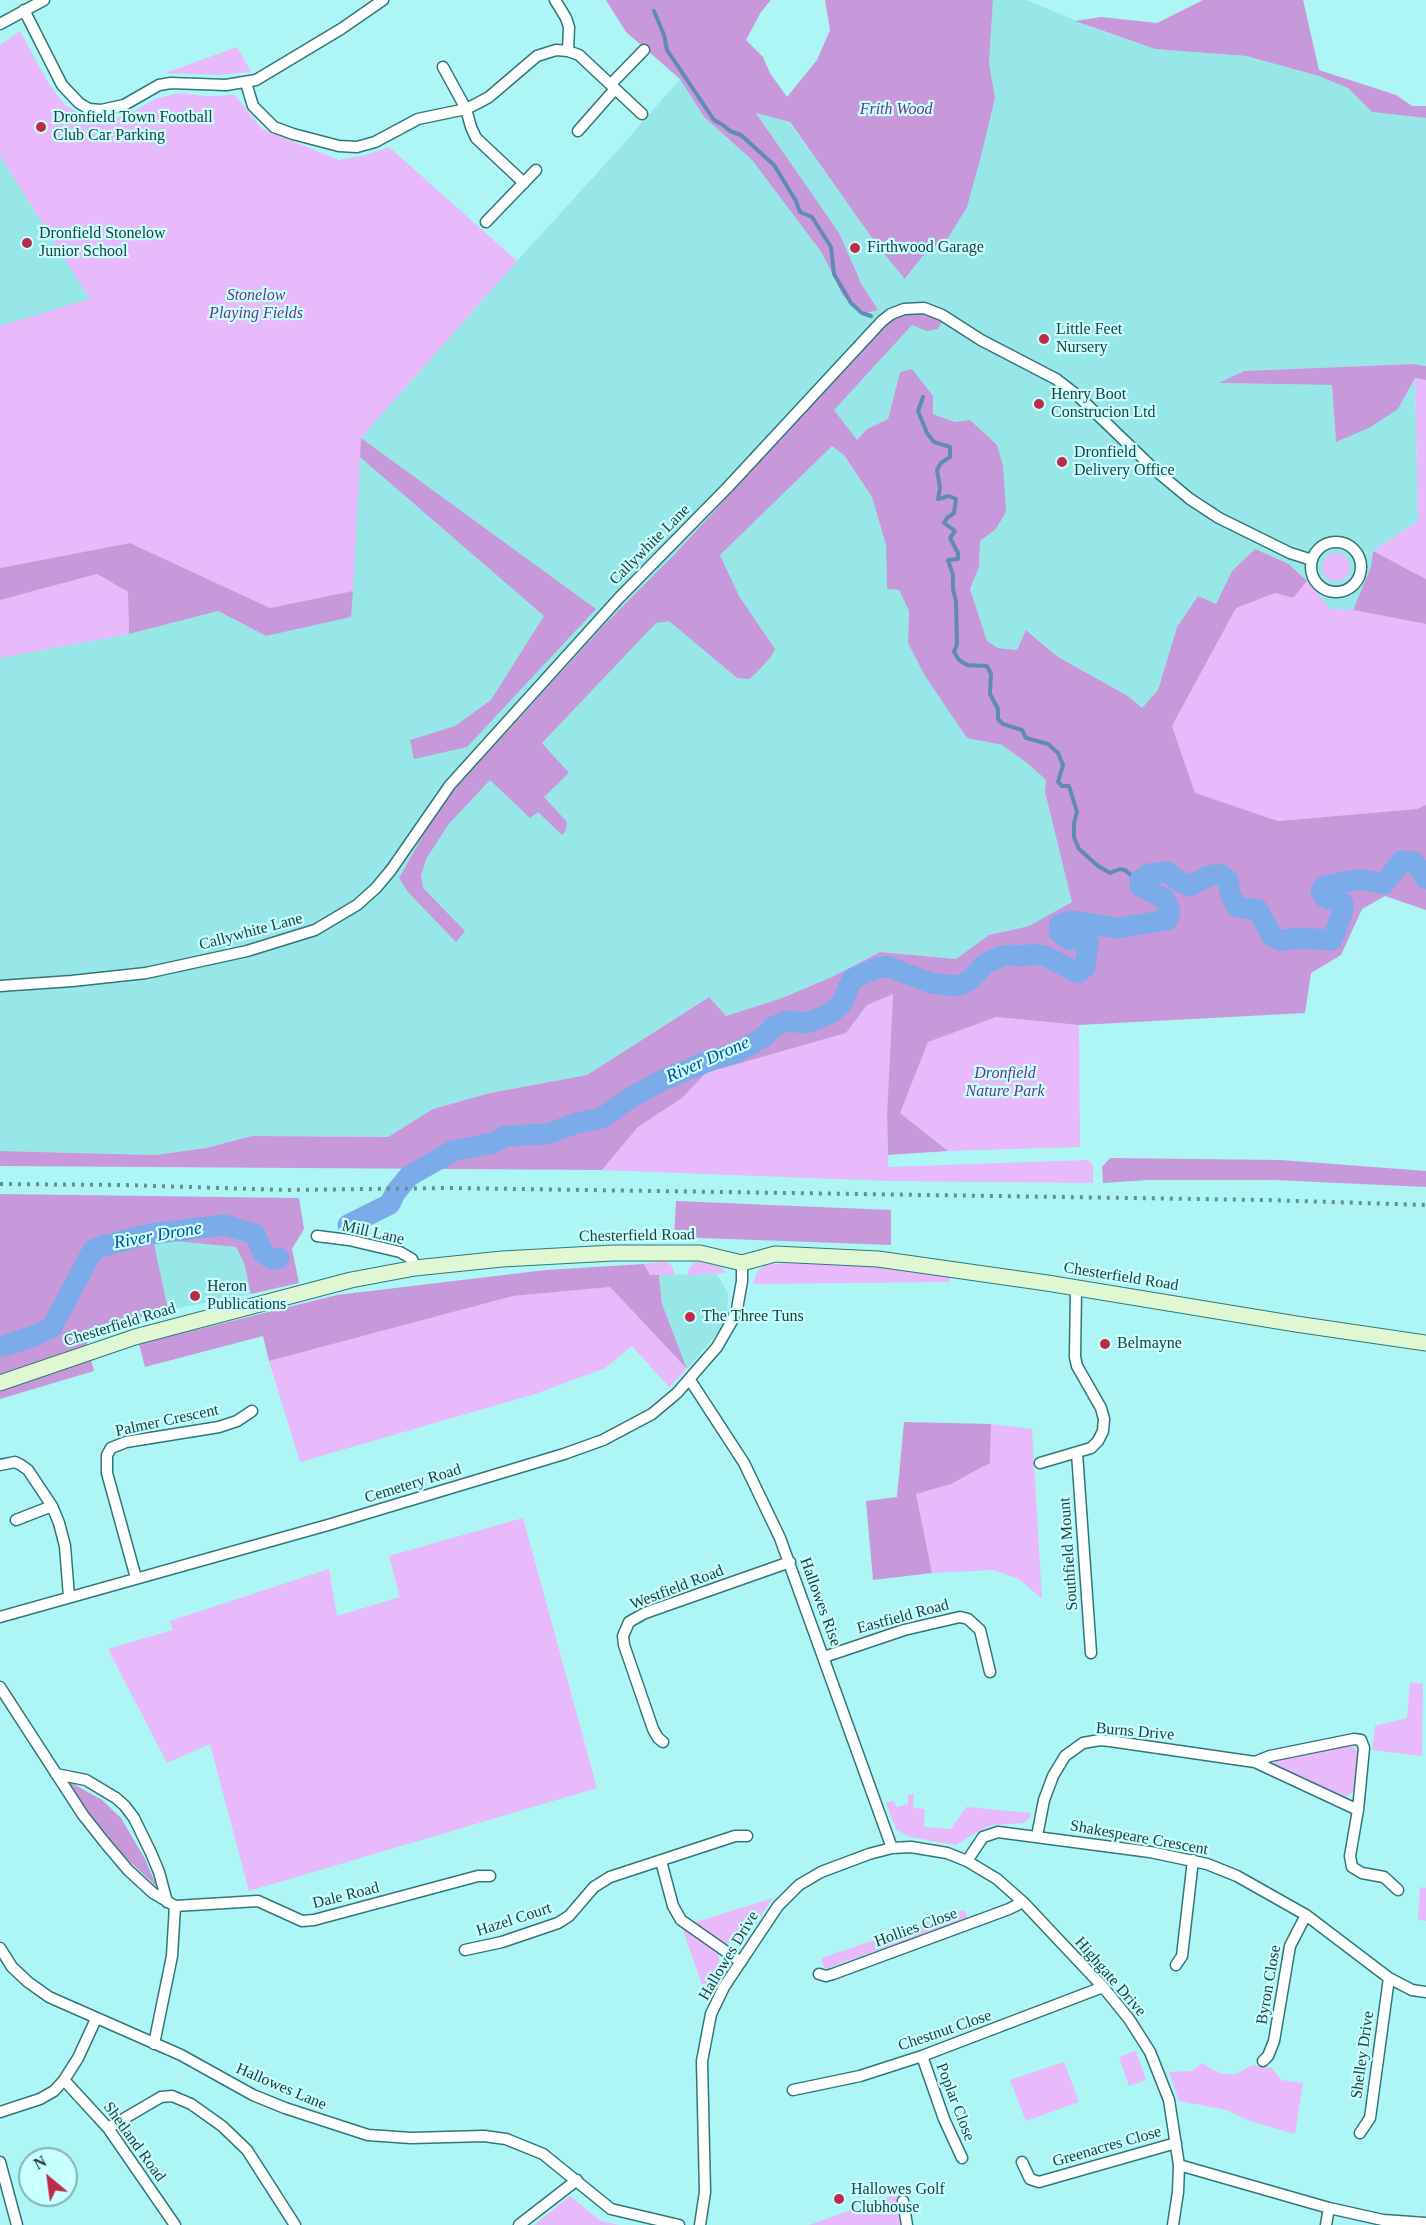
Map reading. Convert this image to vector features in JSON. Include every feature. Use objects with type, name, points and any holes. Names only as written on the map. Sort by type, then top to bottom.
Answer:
[{"type":"main road","name":"Chesterfield Road","points":[[0,1383],[135,1336],[351,1280],[415,1268],[501,1259],[613,1253],[700,1253],[742,1263],[775,1254],[856,1258],[1076,1288],[1426,1343]]},
{"type":"street","points":[[0,24],[44,0]]},
{"type":"street","points":[[24,10],[62,85],[71,97],[89,109],[109,110],[124,105],[159,85],[171,82],[211,85],[246,83],[256,80],[341,29],[383,0]]},
{"type":"street","points":[[555,0],[569,27],[568,51]]},
{"type":"street","points":[[246,83],[254,106],[274,127],[339,146],[357,147],[375,142],[418,119],[466,109],[489,97],[537,56],[556,50],[579,55],[642,114]]},
{"type":"street","points":[[578,131],[644,50]]},
{"type":"street","points":[[443,67],[466,109],[477,138],[524,183]]},
{"type":"street","points":[[486,222],[536,170]]},
{"type":"street","name":"Callywhite Lane","points":[[0,986],[146,973],[237,953],[315,930],[357,904],[376,888],[391,870],[450,785],[619,598],[728,487],[882,321],[891,314],[904,309],[924,308],[942,315],[981,340],[1056,379],[1078,396],[1155,470],[1190,499],[1219,518],[1290,553],[1312,560]]},
{"type":"street","points":[[1339,542],[1350,546],[1359,555],[1361,570],[1353,586],[1338,592],[1329,591],[1316,582],[1312,574],[1312,560],[1323,545],[1339,542]]},
{"type":"street","name":"Mill Lane","points":[[317,1236],[349,1240],[400,1252],[412,1259],[415,1268]]},
{"type":"street","name":"Cemetery Road","points":[[0,1617],[339,1521],[564,1454],[603,1440],[652,1413],[677,1394],[717,1347],[732,1321],[740,1295],[742,1263]]},
{"type":"street","points":[[1040,1463],[1091,1448],[1103,1431],[1104,1419],[1101,1408],[1077,1366],[1075,1357],[1076,1288]]},
{"type":"street","name":"Hallowes Rise","points":[[690,1380],[744,1463],[790,1562],[892,1848]]},
{"type":"street","name":"Palmer Crescent","points":[[136,1578],[106,1473],[106,1455],[111,1448],[126,1442],[219,1426],[237,1421],[249,1415],[252,1410]]},
{"type":"street","name":"Southfield Mount","points":[[1077,1453],[1090,1653]]},
{"type":"street","points":[[0,1465],[15,1462],[28,1470],[52,1506],[65,1545],[69,1597]]},
{"type":"street","points":[[16,1520],[52,1506]]},
{"type":"street","name":"Westfield Road","points":[[663,1742],[653,1729],[624,1645],[623,1636],[629,1622],[645,1613],[790,1562]]},
{"type":"street","name":"Eastfield Road","points":[[824,1657],[904,1630],[960,1617],[968,1619],[980,1630],[990,1672]]},
{"type":"street","points":[[0,1687],[82,1815],[120,1861],[153,1893],[171,1904]]},
{"type":"street","name":"Burns Drive","points":[[1254,1762],[1270,1756],[1354,1738],[1361,1740],[1364,1748],[1358,1810],[1350,1856],[1352,1867],[1362,1873],[1384,1877],[1398,1890]]},
{"type":"street","name":"Burns Drive","points":[[1037,1836],[1044,1800],[1053,1776],[1065,1756],[1083,1743],[1110,1741],[1254,1762],[1358,1810]]},
{"type":"street","points":[[56,1774],[86,1780],[101,1787],[125,1806],[134,1818],[151,1853],[171,1904],[172,1956],[154,2044]]},
{"type":"street","name":"Shakespeare Crescent","points":[[967,1861],[977,1844],[990,1833],[998,1832],[1193,1860],[1226,1870],[1306,1915],[1389,1978],[1412,1990],[1426,1992]]},
{"type":"street","name":"Hazel Court","points":[[465,1950],[546,1929],[569,1916],[600,1882],[610,1877],[735,1836],[747,1836]]},
{"type":"street","name":"Highgate Drive","points":[[892,1848],[927,1848],[947,1852],[997,1879],[1023,1902],[1103,1987],[1129,2019],[1150,2052],[1169,2100],[1179,2165],[1173,2225]]},
{"type":"street","name":"Hallowes Drive","points":[[700,2225],[705,2192],[702,2061],[711,2014],[741,1962],[778,1906],[800,1885],[831,1868],[892,1848]]},
{"type":"street","points":[[1176,1965],[1182,1956],[1193,1860]]},
{"type":"street","points":[[661,1861],[673,1906],[681,1920],[741,1962]]},
{"type":"street","name":"Dale Road","points":[[171,1904],[258,1900],[302,1921],[314,1920],[478,1876],[490,1876]]},
{"type":"street","name":"Hollies Close","points":[[819,1974],[826,1976],[844,1970],[1023,1902]]},
{"type":"street","name":"Byron Close","points":[[1263,2061],[1268,2056],[1274,2041],[1290,1946],[1306,1915]]},
{"type":"street","name":"Hallowes Lane","points":[[1,1951],[12,1967],[50,1997],[205,2067],[254,2095],[344,2129],[368,2135],[391,2138],[484,2136],[506,2139],[543,2154],[611,2209],[679,2225]]},
{"type":"street","name":"Shelley Drive","points":[[1360,2133],[1370,2118],[1389,1978]]},
{"type":"street","name":"Chestnut Close","points":[[793,2090],[860,2076],[922,2056],[1103,1987]]},
{"type":"street","points":[[0,2112],[40,2099],[54,2091],[78,2058],[96,2019]]},
{"type":"street","name":"Poplar Close","points":[[922,2056],[944,2119],[962,2158]]},
{"type":"street","name":"Shetland Road","points":[[64,2080],[108,2128],[175,2225]]},
{"type":"street","points":[[108,2128],[160,2097],[172,2096],[191,2104],[222,2126],[247,2150],[295,2225]]},
{"type":"street","name":"Greenacres Close","points":[[1022,2162],[1030,2179],[1039,2182],[1176,2143]]},
{"type":"street","points":[[0,2162],[17,2225]]},
{"type":"street","points":[[1179,2165],[1329,2208],[1383,2220],[1426,2223]]},
{"type":"street","points":[[519,2225],[577,2180]]},
{"type":"street","points":[[903,2201],[907,2225]]},
{"type":"street","points":[[1326,2225],[1329,2208]]},
{"type":"shaded area","points":[[993,0],[1027,0],[1093,28],[1155,49],[1246,56],[1319,76],[1348,88],[1372,112],[1426,118],[1426,366],[1413,364],[1244,371],[1221,383],[1332,385],[1336,442],[1398,409],[1415,378],[1418,521],[1373,551],[1370,573],[1353,610],[1329,609],[1300,573],[1289,564],[1255,549],[1232,571],[1216,605],[1198,596],[1177,627],[1158,690],[1142,709],[1128,696],[1058,657],[1027,630],[1017,650],[998,648],[987,641],[970,589],[979,567],[980,541],[996,529],[1006,512],[1005,498],[955,422],[933,414],[900,372],[888,419],[867,429],[844,454],[872,497],[886,545],[887,588],[899,590],[909,611],[908,643],[967,738],[1002,745],[1046,780],[1045,792],[1073,902],[1029,926],[989,935],[956,959],[880,952],[832,977],[782,998],[726,1016],[708,997],[587,1075],[490,1093],[433,1109],[388,1137],[252,1136],[206,1148],[155,1155],[0,1151],[0,658],[129,634],[218,611],[266,636],[361,438],[680,79],[704,117],[752,160],[822,253],[843,296],[866,313],[877,310],[804,183],[756,112],[789,122],[879,248],[906,279],[929,248],[945,242],[995,98],[989,63]]},
{"type":"shaded area","name":"Dronfield Stonelow Junior School","points":[[0,156],[90,299],[0,326]]},
{"type":"shaded area","points":[[152,1239],[236,1247],[244,1263],[251,1294],[168,1310]]},
{"type":"shaded area","points":[[717,1274],[728,1294],[727,1322],[687,1369],[662,1304],[659,1275]]},
{"type":"green space","name":"Frith Wood","points":[[606,0],[771,0],[761,12],[746,40],[763,57],[770,73],[787,97],[817,60],[830,30],[825,0],[993,0],[989,63],[995,98],[967,207],[945,243],[929,248],[905,279],[879,248],[790,122],[756,113],[839,233],[861,283],[878,310],[866,313],[843,296],[822,253],[752,160],[704,117],[680,79],[626,32]]},
{"type":"green space","points":[[1203,0],[1303,0],[1319,70],[1396,95],[1412,106],[1426,106],[1426,118],[1372,112],[1348,88],[1319,76],[1246,56],[1155,49],[1075,21],[1101,17],[1157,23]]},
{"type":"green space","name":"Stonelow Playing Fields","points":[[20,31],[49,84],[65,105],[87,118],[109,121],[131,113],[155,99],[179,93],[204,96],[235,95],[262,129],[339,160],[366,155],[389,147],[517,261],[361,438],[353,591],[270,608],[130,543],[0,568],[0,326],[90,299],[0,156],[0,45]]},
{"type":"green space","points":[[237,47],[251,72],[217,75],[165,73]]},
{"type":"green space","points":[[920,310],[942,321],[938,329],[927,331],[912,325],[834,410],[857,440],[867,429],[888,419],[900,372],[912,369],[933,396],[933,414],[955,422],[970,420],[997,445],[1003,466],[1006,512],[996,529],[980,541],[979,567],[970,589],[987,641],[998,648],[1017,650],[1026,630],[1058,657],[1128,696],[1142,708],[1158,690],[1177,627],[1198,596],[1216,604],[1232,571],[1255,549],[1289,564],[1307,581],[1293,598],[1275,593],[1236,608],[1172,726],[1195,793],[1278,821],[1417,809],[1426,805],[1426,910],[1385,896],[1362,909],[1341,955],[1311,973],[1305,1013],[1079,1025],[996,1017],[928,1042],[900,1113],[948,1151],[888,1155],[887,1115],[893,994],[867,1005],[846,1033],[706,1073],[682,1098],[638,1127],[602,1170],[0,1166],[0,1151],[155,1155],[206,1148],[252,1136],[388,1137],[433,1109],[490,1093],[587,1075],[709,997],[726,1016],[782,998],[832,977],[880,952],[956,959],[989,935],[1029,926],[1072,902],[1045,792],[1046,780],[1002,745],[967,738],[925,676],[908,643],[909,611],[899,590],[887,589],[886,545],[872,497],[844,455],[832,446],[720,555],[739,596],[775,649],[756,673],[749,679],[737,678],[669,621],[656,623],[542,743],[569,773],[544,797],[567,822],[566,830],[562,835],[538,812],[530,818],[490,780],[448,825],[426,859],[421,876],[423,888],[465,931],[456,942],[408,892],[399,878],[425,832],[454,790],[607,622],[675,554],[887,324],[901,315]]},
{"type":"green space","points":[[1413,364],[1426,366],[1426,380],[1415,378],[1398,409],[1369,428],[1336,442],[1332,385],[1219,383],[1244,371]]},
{"type":"green space","points":[[1415,378],[1426,380],[1426,579],[1373,551],[1418,521]]},
{"type":"green space","points":[[361,438],[596,609],[467,747],[414,759],[410,740],[455,726],[491,700],[544,616],[360,457]]},
{"type":"green space","points":[[130,543],[270,608],[353,591],[351,617],[266,636],[218,611],[129,634],[128,592],[97,574],[0,600],[0,568]]},
{"type":"green space","points":[[1373,551],[1426,579],[1426,624],[1353,610],[1371,567]]},
{"type":"green space","points":[[1336,553],[1346,557],[1350,567],[1346,577],[1336,581],[1326,577],[1322,567],[1326,557]]},
{"type":"green space","points":[[97,574],[128,592],[129,634],[0,658],[0,600]]},
{"type":"green space","points":[[1307,581],[1330,609],[1353,610],[1426,624],[1426,805],[1417,809],[1278,821],[1195,794],[1172,726],[1236,608],[1275,593],[1293,598]]},
{"type":"green space","points":[[893,993],[887,1115],[888,1167],[1088,1160],[1093,1166],[1093,1183],[888,1181],[602,1170],[638,1127],[682,1098],[706,1073],[846,1033],[867,1005]]},
{"type":"green space","name":"Dronfield Nature Park","points":[[996,1017],[1079,1025],[1080,1147],[948,1151],[900,1113],[928,1042]]},
{"type":"green space","points":[[1110,1158],[1281,1160],[1426,1171],[1426,1187],[1274,1180],[1149,1180],[1103,1183],[1102,1167]]},
{"type":"green space","points":[[0,1194],[299,1198],[304,1229],[292,1249],[299,1283],[251,1294],[244,1263],[236,1247],[153,1239],[168,1310],[133,1319],[85,1336],[94,1371],[0,1399]]},
{"type":"green space","points":[[676,1201],[891,1210],[891,1245],[674,1237]]},
{"type":"green space","points":[[666,1261],[672,1266],[675,1275],[650,1275],[644,1264]]},
{"type":"green space","points":[[697,1261],[720,1267],[727,1273],[687,1275],[690,1267]]},
{"type":"green space","points":[[805,1261],[880,1267],[950,1277],[949,1282],[753,1284],[757,1272],[764,1265]]},
{"type":"green space","points":[[644,1264],[650,1275],[659,1275],[662,1304],[687,1369],[610,1287],[513,1296],[269,1361],[263,1336],[145,1367],[139,1344],[337,1295],[546,1270]]},
{"type":"green space","points":[[610,1287],[687,1369],[669,1387],[632,1346],[605,1368],[535,1394],[300,1462],[269,1361],[513,1296]]},
{"type":"green space","points":[[904,1422],[991,1424],[990,1463],[951,1484],[916,1494],[932,1573],[873,1580],[866,1501],[897,1497]]},
{"type":"green space","points":[[991,1424],[1032,1429],[1042,1599],[1019,1579],[993,1570],[932,1573],[916,1494],[951,1484],[990,1463]]},
{"type":"green space","points":[[523,1518],[597,1788],[249,1891],[210,1744],[167,1763],[108,1649],[173,1630],[170,1621],[329,1569],[337,1616],[400,1597],[389,1556]]},
{"type":"green space","points":[[1410,1682],[1423,1684],[1422,1756],[1372,1750],[1375,1726],[1407,1718]]},
{"type":"green space","points":[[1353,1746],[1359,1754],[1355,1790],[1346,1797],[1339,1796],[1272,1765],[1273,1761]]},
{"type":"green space","points":[[70,1782],[102,1800],[121,1818],[145,1859],[157,1887],[125,1857],[96,1824],[68,1785]]},
{"type":"green space","points":[[914,1793],[913,1808],[925,1809],[924,1827],[951,1829],[966,1807],[1031,1813],[1030,1818],[1023,1823],[992,1825],[956,1845],[909,1837],[896,1829],[886,1803],[893,1801],[897,1807],[908,1804],[908,1796]]},
{"type":"green space","points":[[1420,1887],[1426,1888],[1426,1921],[1418,1920]]},
{"type":"green space","points":[[773,1898],[744,1940],[727,1943],[718,1955],[722,1975],[708,2002],[683,1930],[696,1922]]},
{"type":"green space","points":[[964,1910],[968,1918],[825,1969],[821,1958]]},
{"type":"green space","points":[[1136,2051],[1146,2080],[1129,2086],[1119,2057]]},
{"type":"green space","points":[[1064,2062],[1079,2102],[1026,2121],[1010,2080]]},
{"type":"green space","points":[[1202,2063],[1221,2074],[1236,2074],[1253,2065],[1272,2068],[1281,2080],[1303,2083],[1295,2134],[1247,2120],[1227,2110],[1179,2101],[1169,2072],[1192,2071]]},
{"type":"green space","points":[[896,2194],[902,2225],[809,2225]]},
{"type":"green space","points":[[570,2196],[601,2221],[619,2225],[534,2225]]},
{"type":"waterway","points":[[654,11],[664,35],[667,50],[714,120],[730,131],[741,135],[774,165],[796,201],[800,212],[812,217],[831,247],[834,274],[851,303],[862,313],[871,316]]},
{"type":"waterway","points":[[923,397],[918,411],[927,433],[934,442],[950,447],[950,457],[941,463],[937,470],[940,488],[938,499],[949,496],[956,499],[954,513],[944,523],[955,531],[950,538],[958,553],[958,559],[948,560],[953,575],[956,601],[957,644],[954,652],[959,660],[967,665],[987,666],[991,674],[990,694],[998,709],[998,719],[1003,724],[1022,730],[1026,738],[1048,744],[1058,753],[1063,765],[1058,782],[1062,786],[1069,786],[1077,812],[1074,837],[1079,849],[1098,866],[1110,873],[1120,869],[1125,870],[1140,880]]},
{"type":"waterway","name":"River Drone","points":[[348,1225],[390,1204],[395,1193],[409,1176],[453,1151],[493,1143],[506,1136],[547,1134],[577,1123],[602,1118],[630,1098],[661,1081],[711,1060],[736,1053],[764,1037],[773,1027],[786,1021],[806,1023],[832,1012],[842,1003],[852,979],[875,969],[886,966],[931,983],[957,986],[969,981],[986,963],[1000,957],[1035,954],[1047,957],[1078,973],[1085,967],[1088,942],[1068,939],[1059,932],[1060,924],[1070,921],[1119,928],[1167,920],[1170,912],[1165,899],[1140,886],[1140,880],[1148,874],[1168,872],[1189,886],[1211,875],[1222,875],[1228,880],[1231,896],[1237,907],[1258,910],[1272,936],[1282,941],[1297,938],[1332,940],[1343,910],[1343,903],[1325,898],[1321,891],[1324,886],[1360,879],[1384,884],[1402,861],[1414,862],[1426,879]]},
{"type":"waterway","name":"River Drone","points":[[0,1347],[32,1337],[52,1327],[93,1250],[107,1245],[149,1234],[225,1225],[255,1234],[263,1253],[272,1259],[279,1258]]},
{"type":"railway","points":[[0,1184],[286,1190],[450,1188],[1266,1200],[1426,1205]]},
{"type":"place","name":"Dronfield Town Football Club Car Parking","points":[[41,127]]},
{"type":"place","name":"Dronfield Stonelow Junior School","points":[[27,243]]},
{"type":"place","name":"Firthwood Garage","points":[[855,248]]},
{"type":"place","name":"Little Feet Nursery","points":[[1044,339]]},
{"type":"place","name":"Henry Boot Construcion Ltd","points":[[1039,404]]},
{"type":"place","name":"Dronfield Delivery Office","points":[[1062,462]]},
{"type":"place","name":"Heron Publications","points":[[195,1296]]},
{"type":"place","name":"The Three Tuns","points":[[690,1317]]},
{"type":"place","name":"Belmayne","points":[[1105,1344]]},
{"type":"place","name":"Hallowes Golf Clubhouse","points":[[839,2199]]}]
